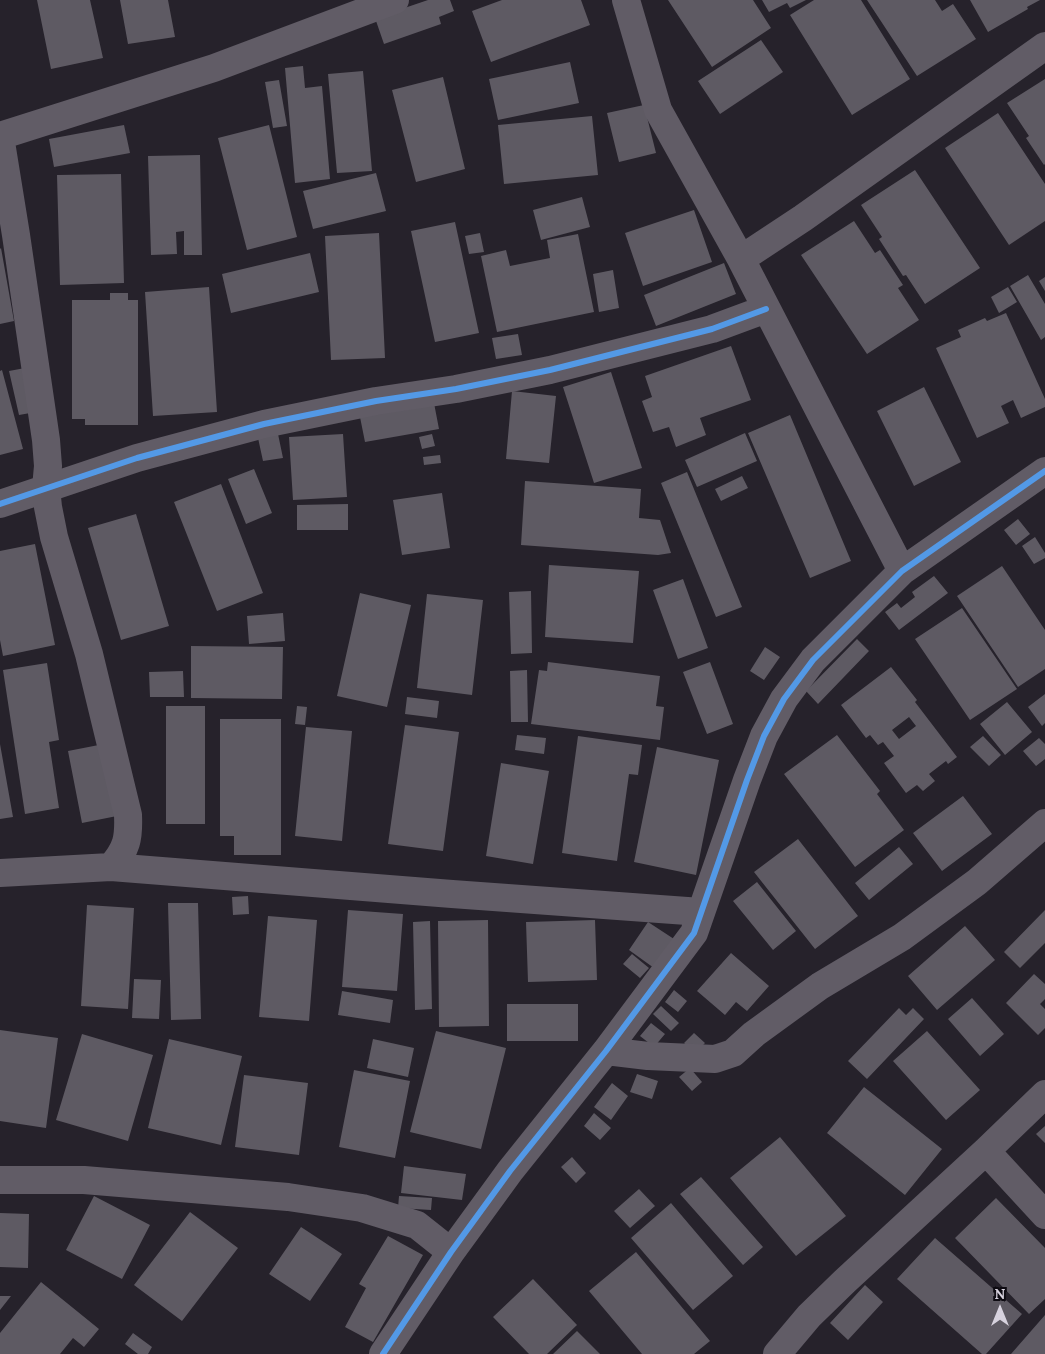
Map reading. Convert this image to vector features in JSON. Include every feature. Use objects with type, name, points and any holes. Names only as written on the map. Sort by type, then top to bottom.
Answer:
[{"type":"street","points":[[111,867],[120,857],[126,846],[128,814],[89,654],[54,537],[48,507],[46,440],[18,244],[0,136],[214,68],[395,0]]},
{"type":"street","points":[[626,0],[658,110],[741,259],[902,571]]},
{"type":"street","points":[[741,259],[803,218],[1045,46]]},
{"type":"street","points":[[0,504],[137,458],[264,424],[376,401],[456,390],[550,370],[712,330],[766,309]]},
{"type":"street","points":[[383,1354],[451,1252],[510,1172],[606,1052],[694,934],[764,736],[784,699],[813,660],[902,571],[1045,471]]},
{"type":"street","points":[[606,1052],[715,1059],[733,1053],[754,1034],[820,986],[902,937],[947,904],[976,882],[1045,823]]},
{"type":"street","points":[[0,873],[111,867],[702,912]]},
{"type":"street","points":[[777,1354],[820,1304],[1045,1094]]},
{"type":"street","points":[[986,1151],[1045,1215]]},
{"type":"street","points":[[0,1180],[84,1180],[288,1197],[362,1208],[417,1225],[451,1252]]},
{"type":"building","points":[[37,0],[90,0],[103,58],[51,69]]},
{"type":"building","points":[[120,0],[168,0],[175,37],[128,44]]},
{"type":"building","points":[[428,0],[450,0],[454,11],[439,17],[441,24],[384,44],[375,18]]},
{"type":"building","points":[[502,0],[581,0],[590,25],[491,62],[472,11]]},
{"type":"building","points":[[668,0],[753,0],[771,28],[712,67]]},
{"type":"building","points":[[762,0],[806,0],[790,8],[787,3],[769,12]]},
{"type":"building","points":[[814,0],[861,0],[910,79],[852,115],[790,15]]},
{"type":"building","points":[[867,0],[935,0],[942,11],[953,4],[976,39],[917,76]]},
{"type":"building","points":[[970,0],[1040,0],[988,32]]},
{"type":"building","points":[[761,40],[783,72],[720,114],[698,81]]},
{"type":"building","points":[[570,62],[579,103],[498,120],[489,79]]},
{"type":"building","points":[[303,66],[305,88],[322,86],[330,179],[295,183],[285,68]]},
{"type":"building","points":[[363,71],[372,171],[337,173],[328,74]]},
{"type":"building","points":[[443,77],[465,169],[416,182],[392,90]]},
{"type":"building","points":[[1045,79],[1044,165],[1026,138],[1029,136],[1007,103]]},
{"type":"building","points":[[279,80],[287,126],[273,128],[265,82]]},
{"type":"building","points":[[644,105],[656,153],[619,162],[607,113]]},
{"type":"building","points":[[998,113],[1045,184],[1045,221],[1009,245],[945,148]]},
{"type":"building","points":[[592,116],[598,175],[504,184],[498,125]]},
{"type":"building","points":[[124,125],[130,153],[54,167],[49,139]]},
{"type":"building","points":[[269,125],[297,237],[247,250],[218,138]]},
{"type":"building","points":[[200,155],[202,255],[184,255],[184,231],[176,232],[177,254],[151,255],[148,156]]},
{"type":"building","points":[[915,170],[980,268],[925,304],[906,275],[903,276],[879,239],[882,237],[861,205]]},
{"type":"building","points":[[376,173],[386,211],[313,229],[303,191]]},
{"type":"building","points":[[121,174],[124,283],[60,285],[57,175]]},
{"type":"building","points":[[582,197],[590,227],[541,240],[533,210]]},
{"type":"building","points":[[694,210],[712,262],[643,286],[625,233]]},
{"type":"building","points":[[854,221],[875,253],[880,250],[903,285],[898,288],[919,320],[867,354],[801,255]]},
{"type":"building","points":[[455,222],[479,333],[435,342],[411,231]]},
{"type":"building","points":[[379,233],[385,358],[331,360],[325,236]]},
{"type":"building","points":[[480,233],[484,252],[469,254],[465,236]]},
{"type":"building","points":[[578,234],[594,312],[497,332],[481,256],[506,250],[510,266],[550,258],[547,240]]},
{"type":"building","points":[[0,249],[14,321],[0,324]]},
{"type":"building","points":[[310,253],[319,292],[231,313],[222,274]]},
{"type":"building","points":[[724,263],[736,294],[656,326],[644,295]]},
{"type":"building","points":[[613,270],[619,308],[599,312],[593,274]]},
{"type":"building","points":[[1028,275],[1045,304],[1045,337],[1041,340],[1010,286]]},
{"type":"building","points":[[1045,277],[1045,291],[1039,281]]},
{"type":"building","points":[[209,287],[217,412],[153,416],[145,292]]},
{"type":"building","points":[[1008,287],[1017,302],[999,313],[991,297]]},
{"type":"building","points":[[110,293],[128,293],[128,300],[138,300],[138,425],[85,425],[85,419],[72,419],[72,300],[110,300]]},
{"type":"building","points":[[1006,313],[1045,399],[1045,407],[1021,418],[1013,400],[1001,406],[1009,423],[977,438],[936,348],[961,337],[958,330],[985,318],[987,321]]},
{"type":"building","points":[[518,334],[522,355],[496,359],[492,338]]},
{"type":"building","points":[[731,346],[751,400],[700,418],[706,435],[676,447],[669,427],[653,432],[642,401],[652,397],[645,376]]},
{"type":"building","points":[[25,368],[36,412],[19,415],[9,371]]},
{"type":"building","points":[[2,370],[23,449],[0,455],[0,371]]},
{"type":"building","points":[[611,372],[642,468],[594,483],[563,387]]},
{"type":"building","points":[[924,387],[961,462],[914,486],[877,411]]},
{"type":"building","points":[[512,391],[556,396],[549,463],[506,459]]},
{"type":"building","points":[[434,403],[439,429],[365,442],[360,417]]},
{"type":"building","points":[[790,415],[851,561],[810,578],[748,433]]},
{"type":"building","points":[[745,433],[757,461],[697,487],[685,460]]},
{"type":"building","points":[[278,434],[283,458],[263,461],[258,438]]},
{"type":"building","points":[[343,434],[347,497],[293,500],[289,437]]},
{"type":"building","points":[[432,434],[435,446],[422,449],[419,437]]},
{"type":"building","points":[[440,455],[441,463],[424,465],[423,457]]},
{"type":"building","points":[[254,469],[272,513],[246,524],[228,479]]},
{"type":"building","points":[[687,472],[742,607],[716,617],[661,483]]},
{"type":"building","points":[[742,476],[748,488],[721,501],[715,489]]},
{"type":"building","points":[[525,481],[641,489],[639,518],[660,520],[671,553],[658,555],[521,545]]},
{"type":"building","points":[[221,484],[263,593],[217,611],[174,502]]},
{"type":"building","points":[[442,493],[450,548],[402,555],[393,500]]},
{"type":"building","points":[[348,504],[348,530],[297,530],[297,505]]},
{"type":"building","points":[[136,514],[169,626],[121,640],[88,528]]},
{"type":"building","points":[[1018,519],[1030,534],[1016,545],[1004,530]]},
{"type":"building","points":[[1035,537],[1045,553],[1045,558],[1034,564],[1022,546]]},
{"type":"building","points":[[35,544],[55,645],[3,656],[0,640],[0,551]]},
{"type":"building","points":[[549,565],[639,571],[633,643],[545,637]]},
{"type":"building","points":[[1002,566],[1045,630],[1045,669],[1018,687],[957,596]]},
{"type":"building","points":[[934,576],[948,593],[899,630],[885,612],[897,603],[901,608],[915,597],[912,592]]},
{"type":"building","points":[[683,579],[708,648],[678,659],[653,590]]},
{"type":"building","points":[[531,591],[532,653],[511,654],[509,592]]},
{"type":"building","points":[[360,593],[411,605],[387,707],[337,696]]},
{"type":"building","points":[[427,594],[483,600],[472,695],[417,688]]},
{"type":"building","points":[[962,608],[1017,689],[970,720],[915,639]]},
{"type":"building","points":[[283,613],[285,641],[249,644],[247,616]]},
{"type":"building","points":[[857,639],[869,651],[818,704],[806,691]]},
{"type":"building","points":[[191,646],[283,647],[282,699],[191,698]]},
{"type":"building","points":[[765,647],[780,657],[764,680],[750,671]]},
{"type":"building","points":[[548,662],[660,676],[656,706],[664,707],[660,740],[531,724],[539,670],[547,671]]},
{"type":"building","points":[[710,662],[733,724],[707,734],[683,672]]},
{"type":"building","points":[[47,663],[59,740],[49,742],[59,808],[25,814],[3,670]]},
{"type":"building","points":[[891,667],[957,757],[948,764],[946,761],[929,774],[935,781],[923,791],[917,785],[906,793],[884,763],[894,756],[883,742],[878,745],[870,735],[866,738],[841,705]],"holes":[[[909,717],[916,726],[899,739],[892,730]]]},
{"type":"building","points":[[527,670],[528,722],[511,722],[510,671]]},
{"type":"building","points":[[183,671],[184,697],[150,697],[149,672]]},
{"type":"building","points":[[1045,694],[1045,723],[1042,726],[1028,707]]},
{"type":"building","points":[[407,697],[439,701],[437,718],[405,714]]},
{"type":"building","points":[[1007,702],[1032,732],[1005,755],[980,724]]},
{"type":"building","points":[[166,706],[205,706],[205,824],[166,824]]},
{"type":"building","points":[[297,706],[307,707],[305,725],[295,724]]},
{"type":"building","points":[[220,719],[281,719],[281,855],[234,855],[234,836],[220,836]]},
{"type":"building","points":[[405,725],[459,732],[443,851],[388,844]]},
{"type":"building","points":[[306,727],[352,731],[342,841],[295,836]]},
{"type":"building","points":[[517,735],[546,738],[544,754],[515,750]]},
{"type":"building","points":[[837,735],[880,791],[877,794],[904,830],[855,867],[784,774]]},
{"type":"building","points":[[578,736],[642,745],[638,775],[629,774],[617,861],[562,853]]},
{"type":"building","points":[[983,736],[1001,755],[989,766],[970,747]]},
{"type":"building","points":[[1039,738],[1045,744],[1045,759],[1036,766],[1023,751]]},
{"type":"building","points":[[109,743],[122,815],[82,823],[68,751]]},
{"type":"building","points":[[0,744],[13,817],[0,819]]},
{"type":"building","points":[[657,747],[719,760],[696,875],[634,862]]},
{"type":"building","points":[[501,763],[549,771],[533,864],[486,856]]},
{"type":"building","points":[[963,796],[992,834],[942,871],[913,833]]},
{"type":"building","points":[[798,839],[858,916],[815,949],[754,872]]},
{"type":"building","points":[[899,847],[913,864],[869,900],[855,883]]},
{"type":"building","points":[[757,882],[796,931],[773,950],[733,901]]},
{"type":"building","points":[[248,896],[249,914],[233,915],[232,897]]},
{"type":"building","points":[[168,903],[198,903],[201,1019],[171,1020]]},
{"type":"building","points":[[87,905],[134,908],[128,1009],[81,1006]]},
{"type":"building","points":[[348,910],[403,914],[397,991],[342,987]]},
{"type":"building","points":[[1045,910],[1045,943],[1020,968],[1004,952]]},
{"type":"building","points":[[268,916],[317,920],[309,1021],[259,1017]]},
{"type":"building","points":[[488,920],[489,1026],[439,1027],[438,921]]},
{"type":"building","points":[[595,920],[597,980],[528,982],[526,922]]},
{"type":"building","points":[[430,921],[432,1009],[415,1010],[413,922]]},
{"type":"building","points":[[648,922],[674,939],[654,968],[629,950]]},
{"type":"building","points":[[965,926],[995,960],[937,1010],[908,976]]},
{"type":"building","points":[[731,953],[769,986],[747,1011],[736,1002],[725,1015],[697,991]]},
{"type":"building","points":[[632,954],[649,968],[640,978],[623,964]]},
{"type":"building","points":[[1034,974],[1045,984],[1045,999],[1040,1004],[1045,1009],[1045,1028],[1038,1035],[1006,1003]]},
{"type":"building","points":[[134,979],[161,980],[159,1019],[132,1018]]},
{"type":"building","points":[[674,990],[687,1001],[678,1012],[665,1002]]},
{"type":"building","points":[[342,991],[393,1000],[390,1023],[338,1015]]},
{"type":"building","points":[[972,998],[1004,1034],[980,1056],[948,1019]]},
{"type":"building","points":[[507,1004],[578,1004],[578,1041],[507,1041]]},
{"type":"building","points":[[661,1006],[679,1023],[671,1031],[653,1014]]},
{"type":"building","points":[[899,1008],[906,1015],[913,1008],[924,1019],[867,1079],[848,1061]]},
{"type":"building","points":[[651,1023],[665,1034],[654,1047],[640,1036]]},
{"type":"building","points":[[0,1030],[58,1038],[46,1128],[0,1121]]},
{"type":"building","points":[[436,1031],[506,1048],[481,1149],[410,1132]]},
{"type":"building","points":[[927,1031],[980,1090],[946,1120],[893,1061]]},
{"type":"building","points":[[694,1033],[705,1043],[695,1053],[684,1043]]},
{"type":"building","points":[[82,1034],[153,1055],[128,1141],[56,1120]]},
{"type":"building","points":[[169,1039],[242,1056],[221,1145],[148,1128]]},
{"type":"building","points":[[373,1039],[414,1048],[408,1077],[367,1068]]},
{"type":"building","points":[[690,1068],[702,1082],[692,1091],[679,1077]]},
{"type":"building","points":[[354,1070],[410,1081],[395,1158],[339,1147]]},
{"type":"building","points":[[637,1074],[658,1081],[652,1099],[630,1092]]},
{"type":"building","points":[[244,1075],[308,1083],[299,1155],[235,1147]]},
{"type":"building","points":[[612,1083],[628,1096],[611,1120],[594,1107]]},
{"type":"building","points":[[864,1087],[942,1149],[905,1195],[827,1133]]},
{"type":"building","points":[[594,1113],[611,1128],[600,1140],[584,1126]]},
{"type":"building","points":[[1045,1126],[1045,1143],[1036,1134]]},
{"type":"building","points":[[780,1137],[846,1216],[796,1256],[730,1178]]},
{"type":"building","points":[[572,1157],[586,1173],[576,1183],[561,1167]]},
{"type":"building","points":[[404,1166],[466,1174],[462,1200],[401,1193]]},
{"type":"building","points":[[701,1177],[763,1247],[743,1265],[680,1194]]},
{"type":"building","points":[[639,1189],[655,1206],[630,1228],[614,1211]]},
{"type":"building","points":[[94,1196],[150,1225],[122,1279],[66,1250]]},
{"type":"building","points":[[399,1196],[432,1198],[431,1210],[398,1208]]},
{"type":"building","points":[[996,1198],[1045,1248],[1045,1299],[1029,1314],[955,1238]]},
{"type":"building","points":[[671,1203],[733,1276],[693,1310],[631,1238]]},
{"type":"building","points":[[190,1212],[238,1248],[182,1321],[134,1285]]},
{"type":"building","points":[[0,1213],[29,1214],[28,1268],[0,1267]]},
{"type":"building","points":[[301,1227],[342,1254],[310,1301],[269,1274]]},
{"type":"building","points":[[388,1236],[423,1255],[373,1342],[345,1327],[366,1288],[359,1284]]},
{"type":"building","points":[[935,1238],[1022,1314],[986,1354],[982,1354],[897,1279]]},
{"type":"building","points":[[636,1252],[710,1341],[694,1354],[642,1354],[589,1291]]},
{"type":"building","points":[[533,1279],[577,1325],[547,1354],[529,1354],[493,1317]]},
{"type":"building","points":[[41,1282],[99,1329],[84,1347],[73,1338],[60,1354],[0,1354],[0,1333]]},
{"type":"building","points":[[865,1285],[883,1302],[848,1340],[830,1323]]},
{"type":"building","points":[[0,1296],[11,1296],[0,1310]]},
{"type":"building","points":[[1045,1315],[1045,1354],[1011,1354]]},
{"type":"building","points":[[577,1331],[600,1354],[553,1354]]},
{"type":"building","points":[[133,1333],[152,1347],[148,1354],[138,1354],[125,1344]]},
{"type":"cycle path","points":[[0,504],[137,458],[264,424],[376,401],[456,389],[550,370],[712,329],[766,309]]},
{"type":"cycle path","points":[[383,1354],[451,1252],[510,1171],[606,1051],[694,933],[764,736],[784,699],[813,660],[902,571],[1045,471]]}]
